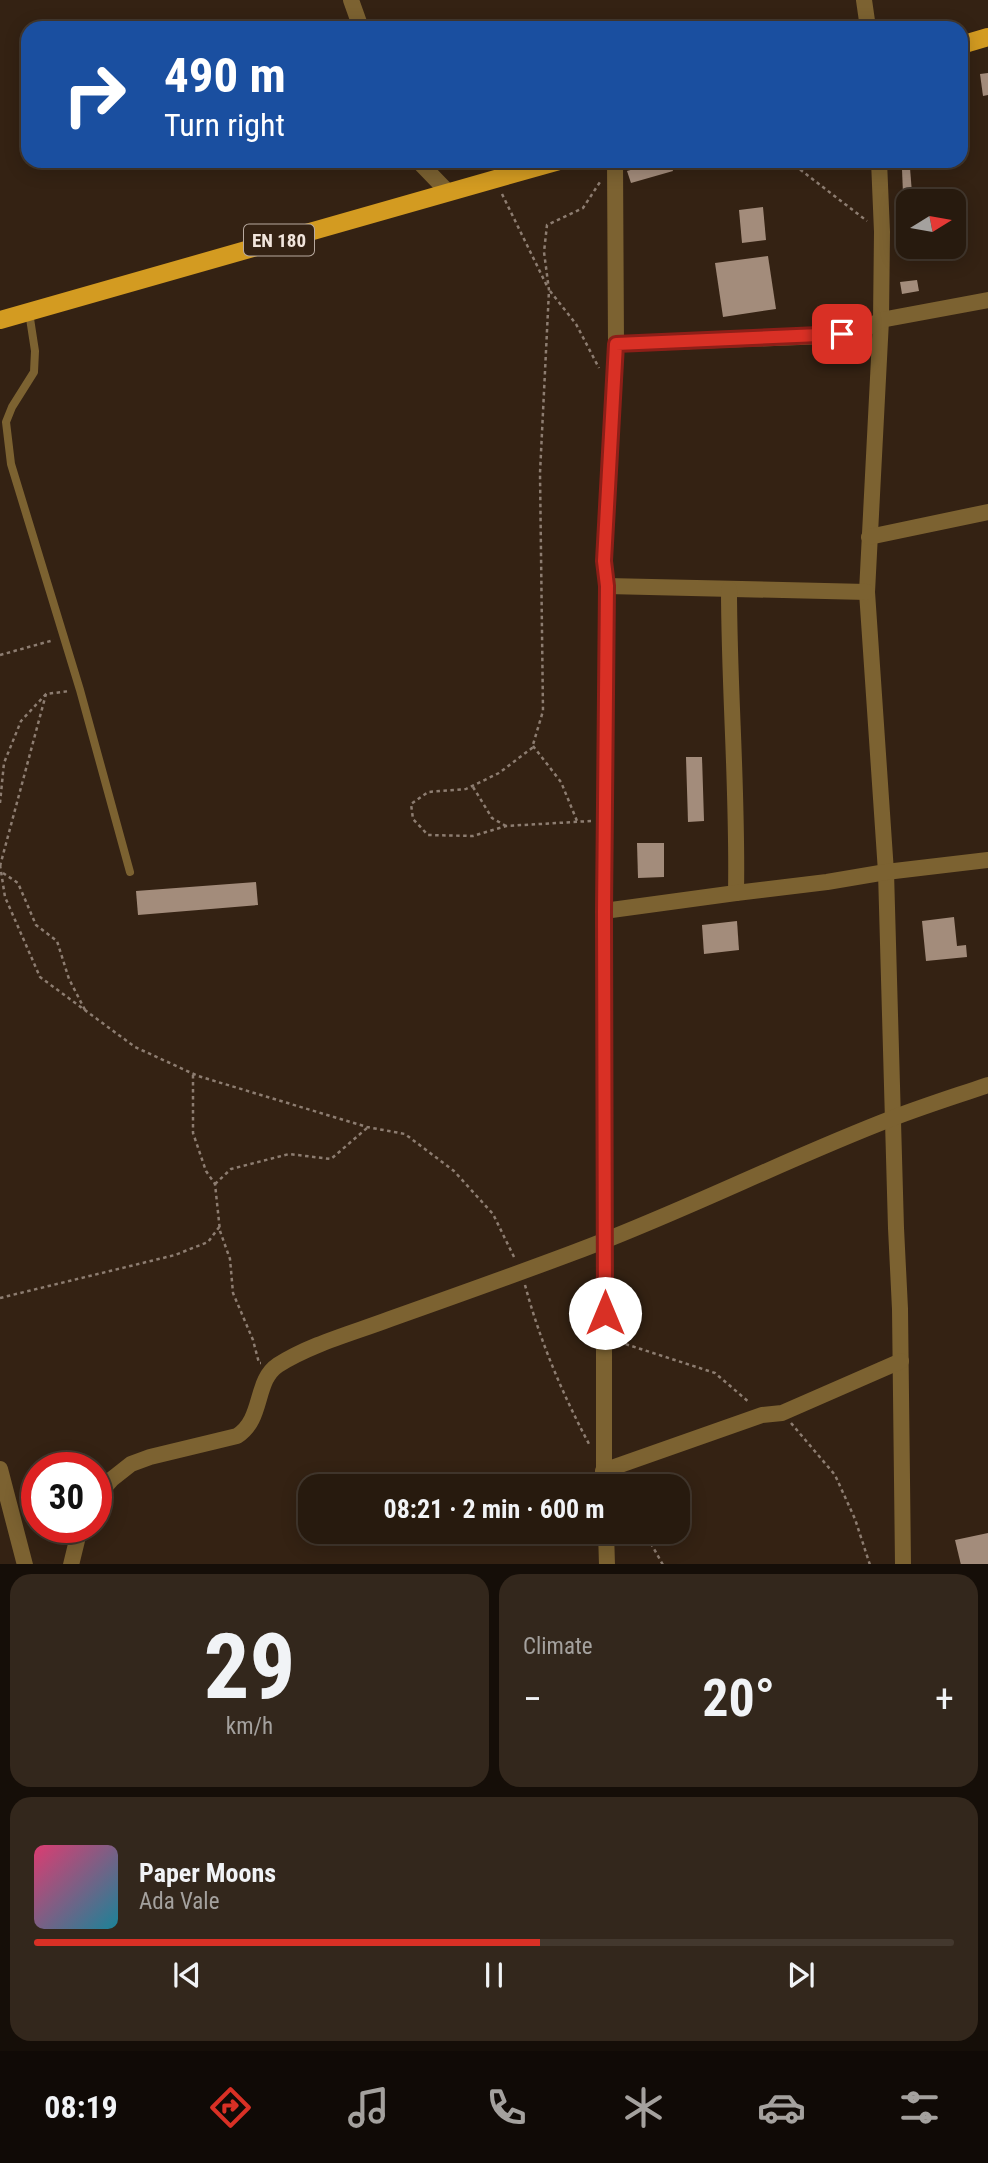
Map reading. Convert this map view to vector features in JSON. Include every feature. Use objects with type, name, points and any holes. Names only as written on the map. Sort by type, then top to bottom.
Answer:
[{"type":"main road","points":[[968,43],[988,37]]},
{"type":"main road","name":"EN 180","points":[[0,320],[534,168]]},
{"type":"street","points":[[352,0],[359,21]]},
{"type":"street","points":[[864,0],[867,21]]},
{"type":"street","points":[[425,168],[448,192]]},
{"type":"street","points":[[604,1474],[607,586],[604,561],[616,344],[615,168]]},
{"type":"street","points":[[879,168],[881,320],[867,592],[886,872],[901,1361],[904,1564]]},
{"type":"street","points":[[616,344],[858,333],[881,320],[988,300]]},
{"type":"street","points":[[869,537],[988,512]]},
{"type":"street","points":[[607,586],[867,592]]},
{"type":"street","points":[[729,589],[736,892]]},
{"type":"street","points":[[604,911],[988,860]]},
{"type":"street","points":[[112,1479],[131,1464],[150,1457],[216,1442],[244,1432],[258,1406],[266,1377],[274,1367],[289,1359],[343,1336],[605,1241],[892,1118],[988,1085]]},
{"type":"street","points":[[614,1474],[762,1415],[782,1413],[901,1361]]},
{"type":"street","points":[[0,1469],[24,1564]]},
{"type":"street","points":[[69,1564],[75,1543]]},
{"type":"street","points":[[606,1544],[607,1564]]},
{"type":"lane","points":[[29,312],[35,351],[34,373],[12,407],[6,422],[11,464],[80,690],[130,872]]},
{"type":"path","points":[[798,168],[882,232]]},
{"type":"path","points":[[495,179],[549,290],[576,324],[601,372]]},
{"type":"path","points":[[601,180],[583,208],[547,225],[544,252],[549,290],[540,473],[543,712],[533,746],[499,773],[466,789],[428,792],[411,804],[413,820],[428,835],[472,836],[506,826],[605,820]]},
{"type":"path","points":[[0,655],[63,638]]},
{"type":"path","points":[[0,803],[4,763],[21,721],[46,694],[80,690]]},
{"type":"path","points":[[46,694],[0,869],[5,897],[40,977],[135,1047],[193,1074],[367,1128],[405,1133],[454,1171],[493,1214],[522,1272],[535,1321],[564,1397],[590,1447]]},
{"type":"path","points":[[533,746],[561,782],[578,822]]},
{"type":"path","points":[[472,786],[492,818],[506,826]]},
{"type":"path","points":[[0,869],[18,883],[36,925],[57,941],[69,979],[86,1011]]},
{"type":"path","points":[[193,1074],[193,1133],[206,1171],[215,1184],[220,1226],[230,1259],[233,1293],[253,1340],[259,1363],[274,1367]]},
{"type":"path","points":[[215,1184],[231,1169],[289,1154],[331,1159],[367,1128]]},
{"type":"path","points":[[0,1298],[175,1255],[208,1242],[220,1226]]},
{"type":"path","points":[[605,1337],[715,1373],[762,1415]]},
{"type":"path","points":[[782,1413],[835,1475],[855,1519],[870,1564]]},
{"type":"path","points":[[651,1544],[663,1564]]},
{"type":"building","points":[[988,73],[988,95],[983,96],[980,74]]},
{"type":"building","points":[[638,168],[672,168],[673,171],[631,183],[627,171]]},
{"type":"building","points":[[910,168],[912,189],[903,189],[902,169]]},
{"type":"building","points":[[763,207],[766,240],[742,243],[739,210]]},
{"type":"building","points":[[768,256],[776,309],[723,317],[715,263]]},
{"type":"building","points":[[917,280],[919,291],[902,294],[900,282]]},
{"type":"building","points":[[686,757],[702,757],[704,821],[688,822]]},
{"type":"building","points":[[637,843],[664,843],[664,877],[638,878]]},
{"type":"building","points":[[256,882],[258,905],[138,915],[136,891]]},
{"type":"building","points":[[954,917],[957,946],[966,945],[967,957],[926,961],[922,921]]},
{"type":"building","points":[[737,921],[739,950],[704,954],[702,925]]},
{"type":"building","points":[[988,1533],[988,1564],[961,1564],[955,1540]]},
{"type":"route","points":[[605,1313],[604,911],[607,586],[604,561],[616,344],[842,334]]}]
